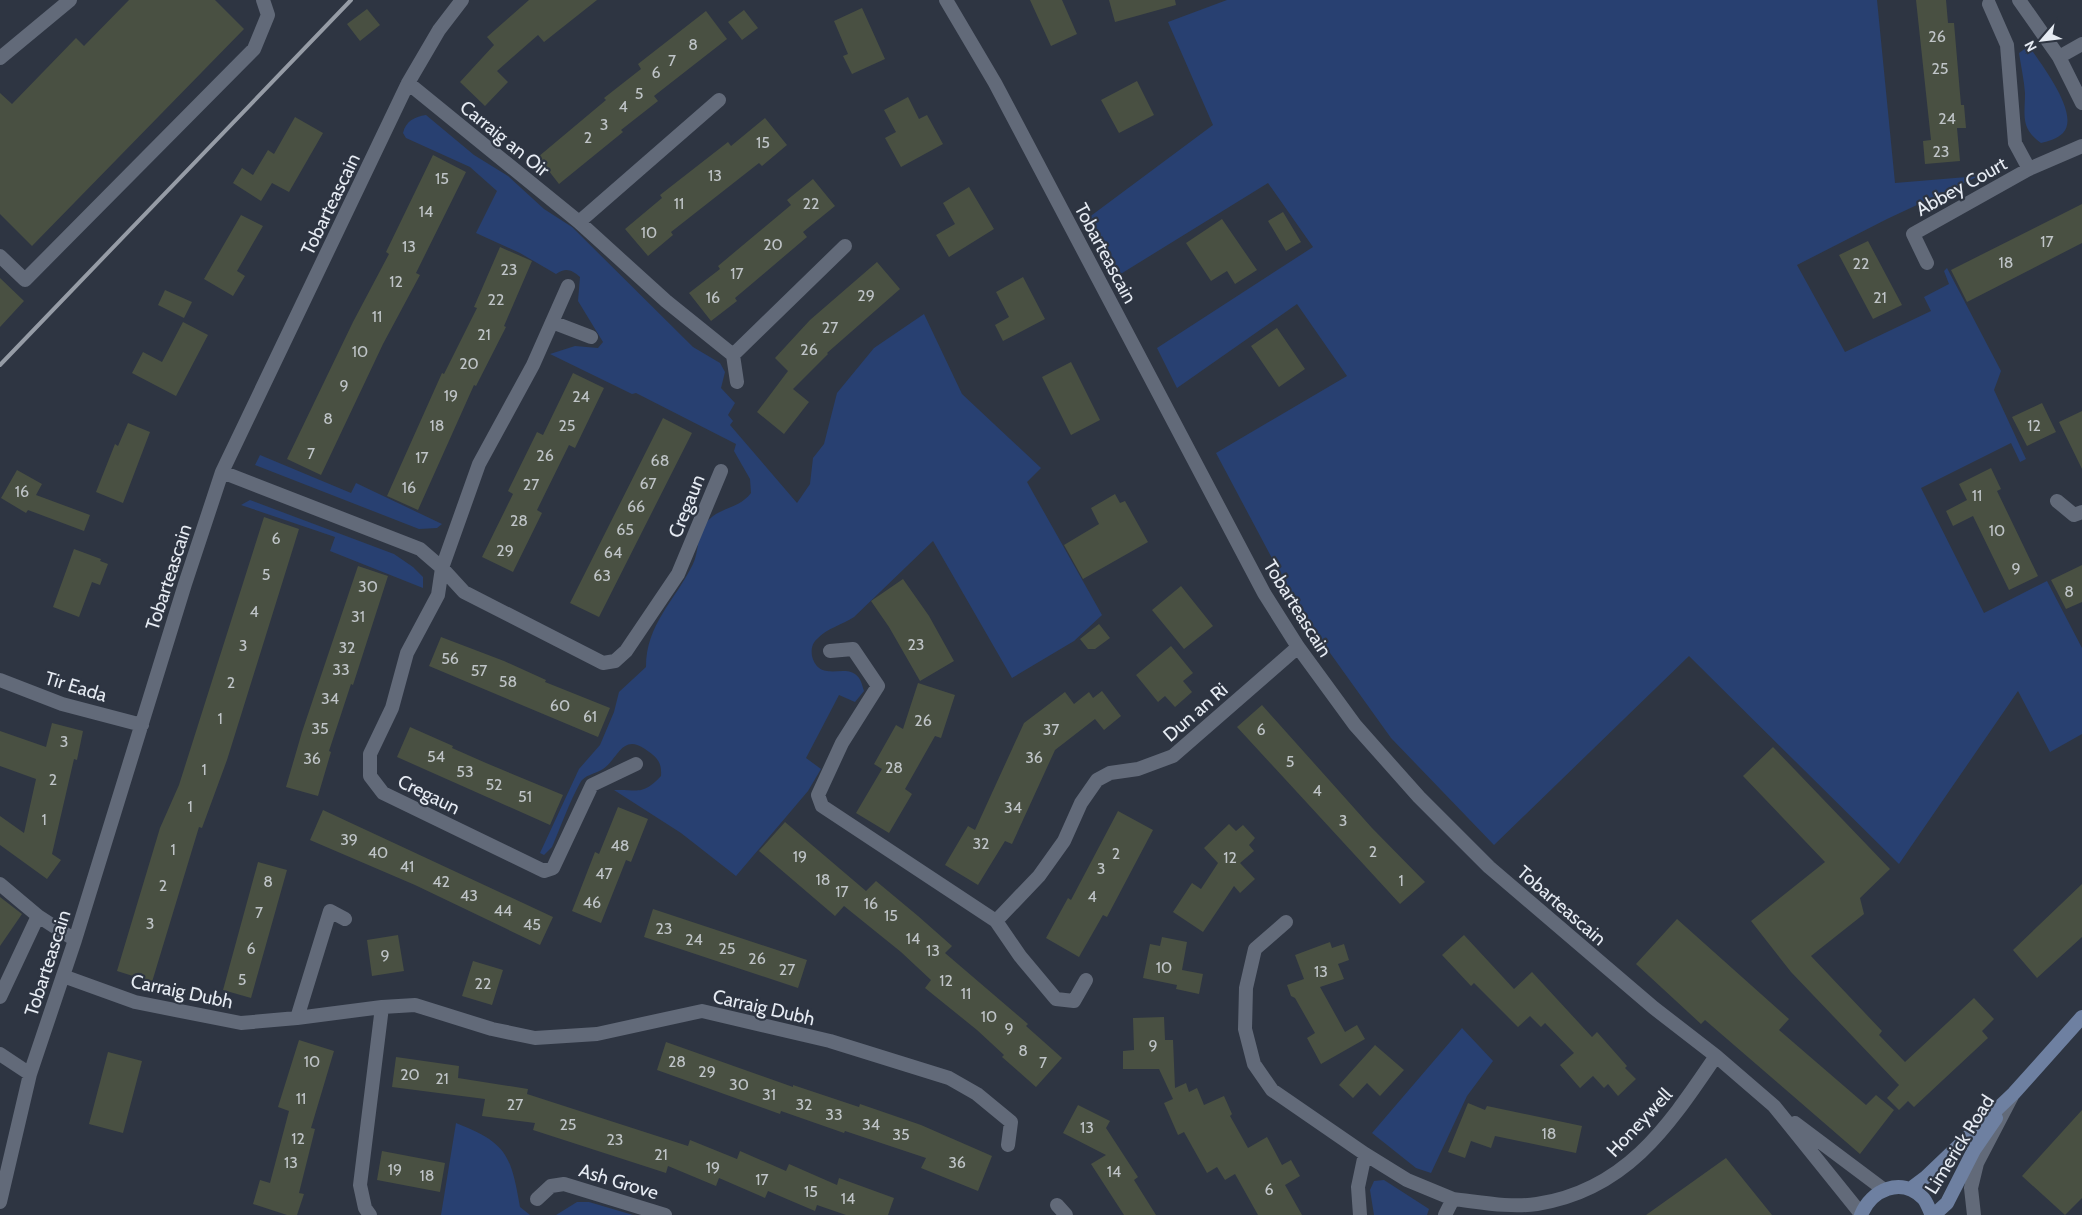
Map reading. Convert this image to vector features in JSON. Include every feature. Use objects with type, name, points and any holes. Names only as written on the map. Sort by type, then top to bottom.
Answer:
[{"type":"main road","name":"Limerick Road","points":[[1910,1189],[1926,1177],[2014,1093],[2082,1016]]},
{"type":"main road","name":"Limerick Road","points":[[1933,1215],[1947,1203],[1974,1150],[2014,1093]]},
{"type":"main road","points":[[1861,1214],[1869,1199],[1883,1189],[1898,1187],[1910,1189],[1924,1199],[1933,1215]]},
{"type":"street","points":[[0,58],[70,0]]},
{"type":"street","points":[[0,256],[26,280],[254,49],[268,16],[263,0]]},
{"type":"street","name":"Tobarteascain","points":[[0,1202],[30,1074],[75,940],[185,584],[222,472],[408,84],[439,30],[462,0]]},
{"type":"street","name":"Tobarteascain","points":[[946,0],[996,83],[1264,593],[1298,647],[1355,725],[1400,776],[1489,867],[1654,1008],[1716,1056],[1779,1111],[1883,1189]]},
{"type":"street","points":[[2019,0],[2059,57],[2082,103]]},
{"type":"street","name":"Abbey Court","points":[[1989,4],[2007,45],[2015,143],[2029,169]]},
{"type":"street","points":[[2059,57],[2082,44]]},
{"type":"street","name":"Carraig an Oir","points":[[408,84],[579,222],[666,302],[733,354]]},
{"type":"street","points":[[579,222],[720,100]]},
{"type":"street","name":"Abbey Court","points":[[1927,263],[1913,234],[2029,169],[2082,146]]},
{"type":"street","points":[[737,382],[733,354],[846,246]]},
{"type":"street","name":"Cregaun","points":[[568,286],[533,365],[479,464],[442,568],[438,595],[406,652],[392,708],[370,754],[370,776],[383,793],[544,871],[552,868],[592,785],[636,764]]},
{"type":"street","points":[[552,322],[591,337]]},
{"type":"street","name":"Cregaun","points":[[222,472],[420,549],[442,568],[464,592],[603,664],[615,661],[626,651],[678,574],[721,471]]},
{"type":"street","points":[[2057,501],[2074,515],[2082,512]]},
{"type":"street","name":"Dun an Ri","points":[[996,921],[1040,876],[1064,841],[1081,803],[1097,780],[1110,773],[1138,769],[1173,756],[1298,647]]},
{"type":"street","points":[[830,651],[854,649],[878,686],[842,743],[818,795],[822,806],[996,921],[1020,956],[1056,999],[1074,1001],[1086,980]]},
{"type":"street","name":"Tir Eada","points":[[0,680],[62,704],[142,725]]},
{"type":"street","points":[[0,884],[38,916],[75,940]]},
{"type":"street","points":[[298,1018],[330,911],[345,919]]},
{"type":"street","points":[[0,997],[38,916]]},
{"type":"street","name":"Honeywell","points":[[1286,922],[1255,949],[1246,988],[1245,1029],[1254,1064],[1272,1090],[1365,1154],[1407,1180],[1453,1199],[1507,1204],[1536,1204],[1567,1196],[1598,1184],[1629,1165],[1675,1116],[1716,1056]]},
{"type":"street","name":"Carraig Dubh","points":[[62,976],[135,1002],[241,1022],[298,1018],[382,1007],[415,1005],[492,1029],[535,1038],[598,1034],[702,1011],[830,1041],[949,1078],[977,1094],[1011,1122],[1008,1145]]},
{"type":"street","points":[[370,1215],[365,1208],[360,1185],[382,1007]]},
{"type":"street","points":[[0,1054],[30,1074]]},
{"type":"street","points":[[1974,1215],[1971,1188],[1978,1163],[2014,1093]]},
{"type":"street","name":"Tobarteascain","points":[[1779,1111],[1861,1214]]},
{"type":"street","points":[[1360,1215],[1358,1187],[1365,1154]]},
{"type":"street","name":"Ash Grove","points":[[537,1199],[551,1186],[564,1184],[665,1215]]},
{"type":"street","points":[[1445,1215],[1453,1199]]},
{"type":"shaded area","points":[[1227,0],[1877,0],[1895,183],[1979,176],[1887,219],[1797,265],[1845,352],[1931,311],[1924,297],[1949,284],[1944,271],[1947,268],[2001,371],[1994,390],[2026,459],[2020,462],[2011,443],[1921,488],[1984,613],[2047,581],[2082,648],[2082,734],[2050,752],[2018,691],[1899,864],[1689,656],[1494,845],[1391,738],[1300,611],[1216,453],[1347,376],[1297,304],[1177,388],[1157,348],[1313,247],[1268,183],[1119,275],[1088,218],[1213,125],[1168,22]]},
{"type":"shaded area","points":[[2029,46],[2057,89],[2067,114],[2067,125],[2063,133],[2050,141],[2041,143],[2030,132],[2025,121],[2025,93],[2019,53]]},
{"type":"shaded area","points":[[426,115],[474,155],[508,176],[544,209],[572,227],[693,347],[720,363],[725,372],[721,388],[735,403],[728,415],[733,421],[730,425],[797,503],[810,484],[813,458],[824,444],[837,393],[874,348],[924,314],[962,394],[1041,468],[1027,482],[1102,615],[1074,641],[1012,678],[933,541],[854,617],[825,632],[814,642],[812,656],[815,664],[820,669],[855,674],[860,680],[864,691],[855,702],[839,695],[806,758],[821,769],[808,791],[736,876],[681,833],[614,790],[644,789],[661,776],[660,763],[656,757],[645,749],[631,744],[621,749],[603,769],[582,780],[572,798],[552,847],[544,855],[540,853],[579,769],[600,745],[614,712],[619,692],[646,667],[647,652],[656,625],[693,564],[702,528],[710,518],[740,502],[751,493],[750,479],[734,451],[736,444],[636,393],[632,394],[550,354],[575,346],[598,348],[603,342],[578,301],[580,277],[569,270],[556,274],[520,253],[476,233],[497,191],[470,167],[406,138],[403,133],[408,123],[414,118]]},
{"type":"shaded area","points":[[260,455],[351,493],[356,483],[442,524],[437,528],[419,529],[255,465]]},
{"type":"shaded area","points":[[250,500],[394,554],[413,567],[423,577],[423,588],[330,551],[335,537],[241,505]]},
{"type":"shaded area","points":[[1462,1028],[1493,1061],[1467,1096],[1431,1173],[1416,1168],[1372,1133]]},
{"type":"shaded area","points":[[456,1123],[486,1137],[504,1153],[513,1175],[520,1207],[530,1215],[441,1215]]},
{"type":"shaded area","points":[[1384,1180],[1429,1209],[1427,1215],[1374,1215],[1370,1190],[1374,1181]]},
{"type":"shaded area","points":[[577,1202],[589,1202],[633,1215],[556,1215]]},
{"type":"building","points":[[129,0],[215,0],[244,29],[32,246],[0,214],[0,93],[12,104],[76,38],[84,46]]},
{"type":"building","points":[[529,0],[597,0],[544,42],[538,35],[497,71],[508,82],[485,106],[460,82],[494,45],[487,37]]},
{"type":"building","points":[[1030,0],[1062,0],[1077,34],[1051,46]]},
{"type":"building","points":[[1109,0],[1175,0],[1176,5],[1115,22]]},
{"type":"building","points":[[1916,0],[1946,0],[1948,23],[1954,23],[1961,105],[1964,105],[1966,128],[1957,128],[1960,161],[1925,164],[1923,141],[1931,140]]},
{"type":"building","points":[[862,8],[885,59],[852,74],[843,56],[848,54],[834,21]]},
{"type":"building","points":[[367,9],[380,25],[360,41],[347,24]]},
{"type":"building","points":[[744,10],[758,28],[742,40],[728,22]]},
{"type":"building","points":[[706,11],[727,39],[654,96],[658,101],[621,130],[623,132],[559,184],[538,157],[606,100],[604,98],[641,69],[638,64]]},
{"type":"building","points":[[1137,81],[1154,115],[1119,133],[1101,100]]},
{"type":"building","points":[[908,97],[919,119],[927,115],[943,144],[901,167],[885,138],[896,132],[884,110]]},
{"type":"building","points":[[295,117],[323,133],[289,192],[272,183],[261,201],[233,183],[242,168],[253,175],[268,150],[274,154]]},
{"type":"building","points":[[765,118],[787,145],[762,166],[759,163],[671,232],[673,235],[648,256],[625,229],[662,198],[660,195],[728,142],[731,146]]},
{"type":"building","points":[[433,155],[466,172],[416,273],[420,275],[383,344],[321,475],[287,459],[353,322],[389,254],[386,252]]},
{"type":"building","points":[[813,179],[835,206],[803,232],[807,237],[735,298],[737,301],[711,321],[689,293],[720,269],[718,266],[791,205],[787,200]]},
{"type":"building","points":[[969,187],[994,229],[949,257],[936,235],[955,224],[943,203]]},
{"type":"building","points":[[2082,204],[2082,243],[1967,302],[1951,270]]},
{"type":"building","points":[[1283,212],[1301,242],[1286,251],[1268,221]]},
{"type":"building","points":[[241,215],[263,226],[237,271],[245,276],[233,296],[204,279]]},
{"type":"building","points":[[1222,219],[1257,270],[1235,284],[1227,271],[1211,281],[1186,243]]},
{"type":"building","points":[[1868,241],[1902,305],[1873,319],[1839,255]]},
{"type":"building","points":[[500,247],[532,261],[504,326],[506,327],[476,386],[474,385],[418,510],[387,496],[442,373],[444,374],[477,308],[474,307]]},
{"type":"building","points":[[877,262],[900,289],[827,353],[793,389],[809,402],[784,434],[757,412],[788,371],[775,358],[810,320]]},
{"type":"building","points":[[1023,277],[1045,319],[1003,341],[995,325],[1009,317],[996,292]]},
{"type":"building","points":[[0,278],[24,301],[0,327]]},
{"type":"building","points":[[165,290],[192,302],[184,318],[158,305]]},
{"type":"building","points":[[183,322],[208,335],[176,396],[132,373],[143,352],[162,362]]},
{"type":"building","points":[[1277,328],[1305,369],[1279,387],[1251,346]]},
{"type":"building","points":[[1071,362],[1100,420],[1071,435],[1042,377]]},
{"type":"building","points":[[573,373],[604,388],[575,448],[569,445],[537,510],[542,513],[513,572],[482,557],[513,494],[508,491],[537,432],[543,435]]},
{"type":"building","points":[[2042,403],[2056,432],[2027,446],[2012,417]]},
{"type":"building","points":[[2082,411],[2082,469],[2059,422]]},
{"type":"building","points":[[663,418],[692,433],[599,617],[570,603]]},
{"type":"building","points":[[128,423],[150,432],[123,503],[96,492],[115,444],[118,446]]},
{"type":"building","points":[[1991,468],[2001,489],[1997,491],[2038,576],[2009,590],[1973,516],[1953,526],[1946,511],[1967,500],[1959,484]]},
{"type":"building","points":[[17,470],[42,484],[36,495],[90,515],[84,531],[28,510],[26,513],[1,498]]},
{"type":"building","points":[[1115,494],[1120,503],[1125,501],[1148,542],[1083,579],[1064,545],[1099,524],[1091,508]]},
{"type":"building","points":[[264,517],[299,529],[227,760],[202,828],[199,827],[152,982],[117,971],[160,828],[179,785]]},
{"type":"building","points":[[74,549],[101,559],[100,561],[108,564],[100,585],[92,582],[79,617],[53,607]]},
{"type":"building","points":[[2082,565],[2082,602],[2066,609],[2051,580]]},
{"type":"building","points":[[358,566],[388,576],[353,685],[351,684],[329,751],[331,752],[318,796],[286,787],[302,732]]},
{"type":"building","points":[[903,579],[929,616],[954,661],[920,681],[889,627],[871,601]]},
{"type":"building","points":[[1181,586],[1213,626],[1184,649],[1152,610]]},
{"type":"building","points":[[1099,624],[1110,638],[1095,649],[1088,649],[1080,639]]},
{"type":"building","points":[[441,637],[504,661],[546,680],[545,682],[610,708],[598,737],[429,666]]},
{"type":"building","points":[[1171,646],[1193,673],[1183,681],[1192,692],[1175,707],[1165,696],[1158,702],[1136,675]]},
{"type":"building","points":[[918,683],[955,695],[941,738],[935,736],[905,789],[912,794],[889,833],[856,813],[882,769],[874,764],[896,725],[903,729]]},
{"type":"building","points":[[1102,691],[1121,716],[1104,730],[1095,719],[1055,750],[1012,844],[1005,841],[978,885],[945,865],[968,826],[975,830],[1024,723],[1065,692],[1074,704],[1089,692],[1093,698]]},
{"type":"building","points":[[1262,705],[1372,828],[1425,882],[1400,904],[1237,727]]},
{"type":"building","points":[[52,723],[83,731],[77,760],[74,759],[52,854],[61,860],[47,879],[0,845],[0,816],[24,833],[36,779],[0,766],[0,731],[46,747]]},
{"type":"building","points":[[410,727],[453,746],[452,748],[563,795],[550,825],[397,757]]},
{"type":"building","points":[[1773,747],[1890,869],[1860,898],[1864,914],[1811,956],[1882,1031],[1879,1035],[1905,1062],[1974,998],[1994,1019],[1982,1031],[1988,1038],[1914,1107],[1908,1101],[1899,1110],[1887,1098],[1899,1085],[1791,972],[1751,921],[1825,862],[1743,776]]},
{"type":"building","points":[[618,807],[648,819],[631,862],[626,860],[601,923],[572,911],[595,852],[599,854]]},
{"type":"building","points":[[323,810],[553,917],[540,945],[415,885],[310,840]]},
{"type":"building","points":[[1118,811],[1153,830],[1107,917],[1103,915],[1079,957],[1046,938],[1068,898],[1071,900]]},
{"type":"building","points":[[785,822],[866,891],[876,881],[918,916],[952,946],[945,953],[1028,1024],[1026,1026],[1062,1058],[1036,1087],[1002,1057],[1004,1055],[977,1030],[925,988],[931,980],[901,952],[844,906],[835,916],[759,851]]},
{"type":"building","points":[[1229,824],[1236,831],[1243,825],[1255,838],[1249,845],[1254,851],[1240,863],[1255,879],[1240,893],[1234,886],[1203,932],[1173,912],[1192,883],[1201,889],[1218,863],[1204,848]]},
{"type":"building","points":[[258,862],[287,870],[251,998],[223,990]]},
{"type":"building","points":[[2082,884],[2082,937],[2037,978],[2013,950]]},
{"type":"building","points":[[0,897],[22,914],[0,946]]},
{"type":"building","points":[[653,909],[807,960],[798,988],[644,937]]},
{"type":"building","points":[[1677,919],[1789,1019],[1779,1030],[1866,1105],[1876,1095],[1894,1110],[1860,1154],[1705,1020],[1701,1024],[1636,964]]},
{"type":"building","points":[[398,935],[404,971],[372,976],[367,940]]},
{"type":"building","points":[[1464,935],[1514,989],[1532,972],[1592,1037],[1597,1032],[1636,1079],[1618,1096],[1608,1084],[1604,1088],[1593,1076],[1580,1088],[1560,1065],[1574,1053],[1545,1023],[1541,1027],[1530,1016],[1518,1027],[1474,983],[1471,986],[1442,955]]},
{"type":"building","points":[[1162,937],[1187,942],[1182,970],[1203,974],[1199,994],[1176,989],[1177,985],[1143,978],[1150,944],[1160,946]]},
{"type":"building","points":[[1330,942],[1332,948],[1344,944],[1349,960],[1338,964],[1344,979],[1320,987],[1345,1032],[1357,1025],[1365,1039],[1321,1064],[1307,1038],[1315,1033],[1295,998],[1291,996],[1287,985],[1304,979],[1295,955]]},
{"type":"building","points":[[473,961],[503,970],[492,1005],[462,996]]},
{"type":"building","points":[[1164,1017],[1165,1040],[1173,1040],[1175,1088],[1186,1083],[1189,1092],[1197,1088],[1204,1105],[1224,1096],[1232,1114],[1230,1116],[1248,1148],[1267,1137],[1282,1165],[1291,1160],[1300,1176],[1285,1185],[1302,1215],[1258,1215],[1235,1174],[1225,1180],[1217,1167],[1207,1173],[1184,1132],[1178,1135],[1164,1103],[1173,1099],[1159,1069],[1123,1069],[1123,1051],[1134,1050],[1133,1018]]},
{"type":"building","points":[[299,1040],[334,1051],[311,1128],[315,1129],[299,1193],[304,1194],[297,1215],[287,1215],[253,1204],[260,1180],[270,1183],[289,1111],[278,1107]]},
{"type":"building","points":[[666,1042],[793,1087],[793,1085],[859,1107],[860,1104],[921,1125],[992,1156],[978,1191],[921,1168],[926,1158],[845,1131],[844,1133],[781,1111],[780,1114],[657,1070]]},
{"type":"building","points":[[1375,1045],[1404,1070],[1380,1096],[1367,1083],[1353,1098],[1339,1085]]},
{"type":"building","points":[[108,1052],[142,1061],[123,1133],[89,1124]]},
{"type":"building","points":[[396,1057],[459,1066],[458,1078],[528,1089],[527,1094],[688,1146],[690,1140],[737,1159],[740,1151],[786,1171],[789,1164],[837,1185],[839,1178],[894,1198],[888,1215],[846,1215],[817,1205],[815,1211],[768,1191],[765,1198],[719,1178],[716,1186],[668,1166],[666,1173],[533,1130],[535,1123],[482,1116],[485,1099],[392,1087]]},
{"type":"building","points":[[1468,1103],[1485,1110],[1487,1106],[1582,1126],[1576,1153],[1495,1136],[1491,1148],[1471,1141],[1465,1158],[1448,1152]]},
{"type":"building","points":[[1078,1105],[1110,1121],[1106,1128],[1138,1177],[1134,1180],[1156,1215],[1124,1215],[1091,1164],[1106,1155],[1063,1133]]},
{"type":"building","points":[[2082,1110],[2082,1198],[2065,1215],[2022,1176]]},
{"type":"building","points":[[382,1151],[445,1163],[440,1192],[377,1180]]},
{"type":"building","points":[[1726,1158],[1772,1215],[1646,1215]]},
{"type":"railway","points":[[0,365],[351,0]]}]
